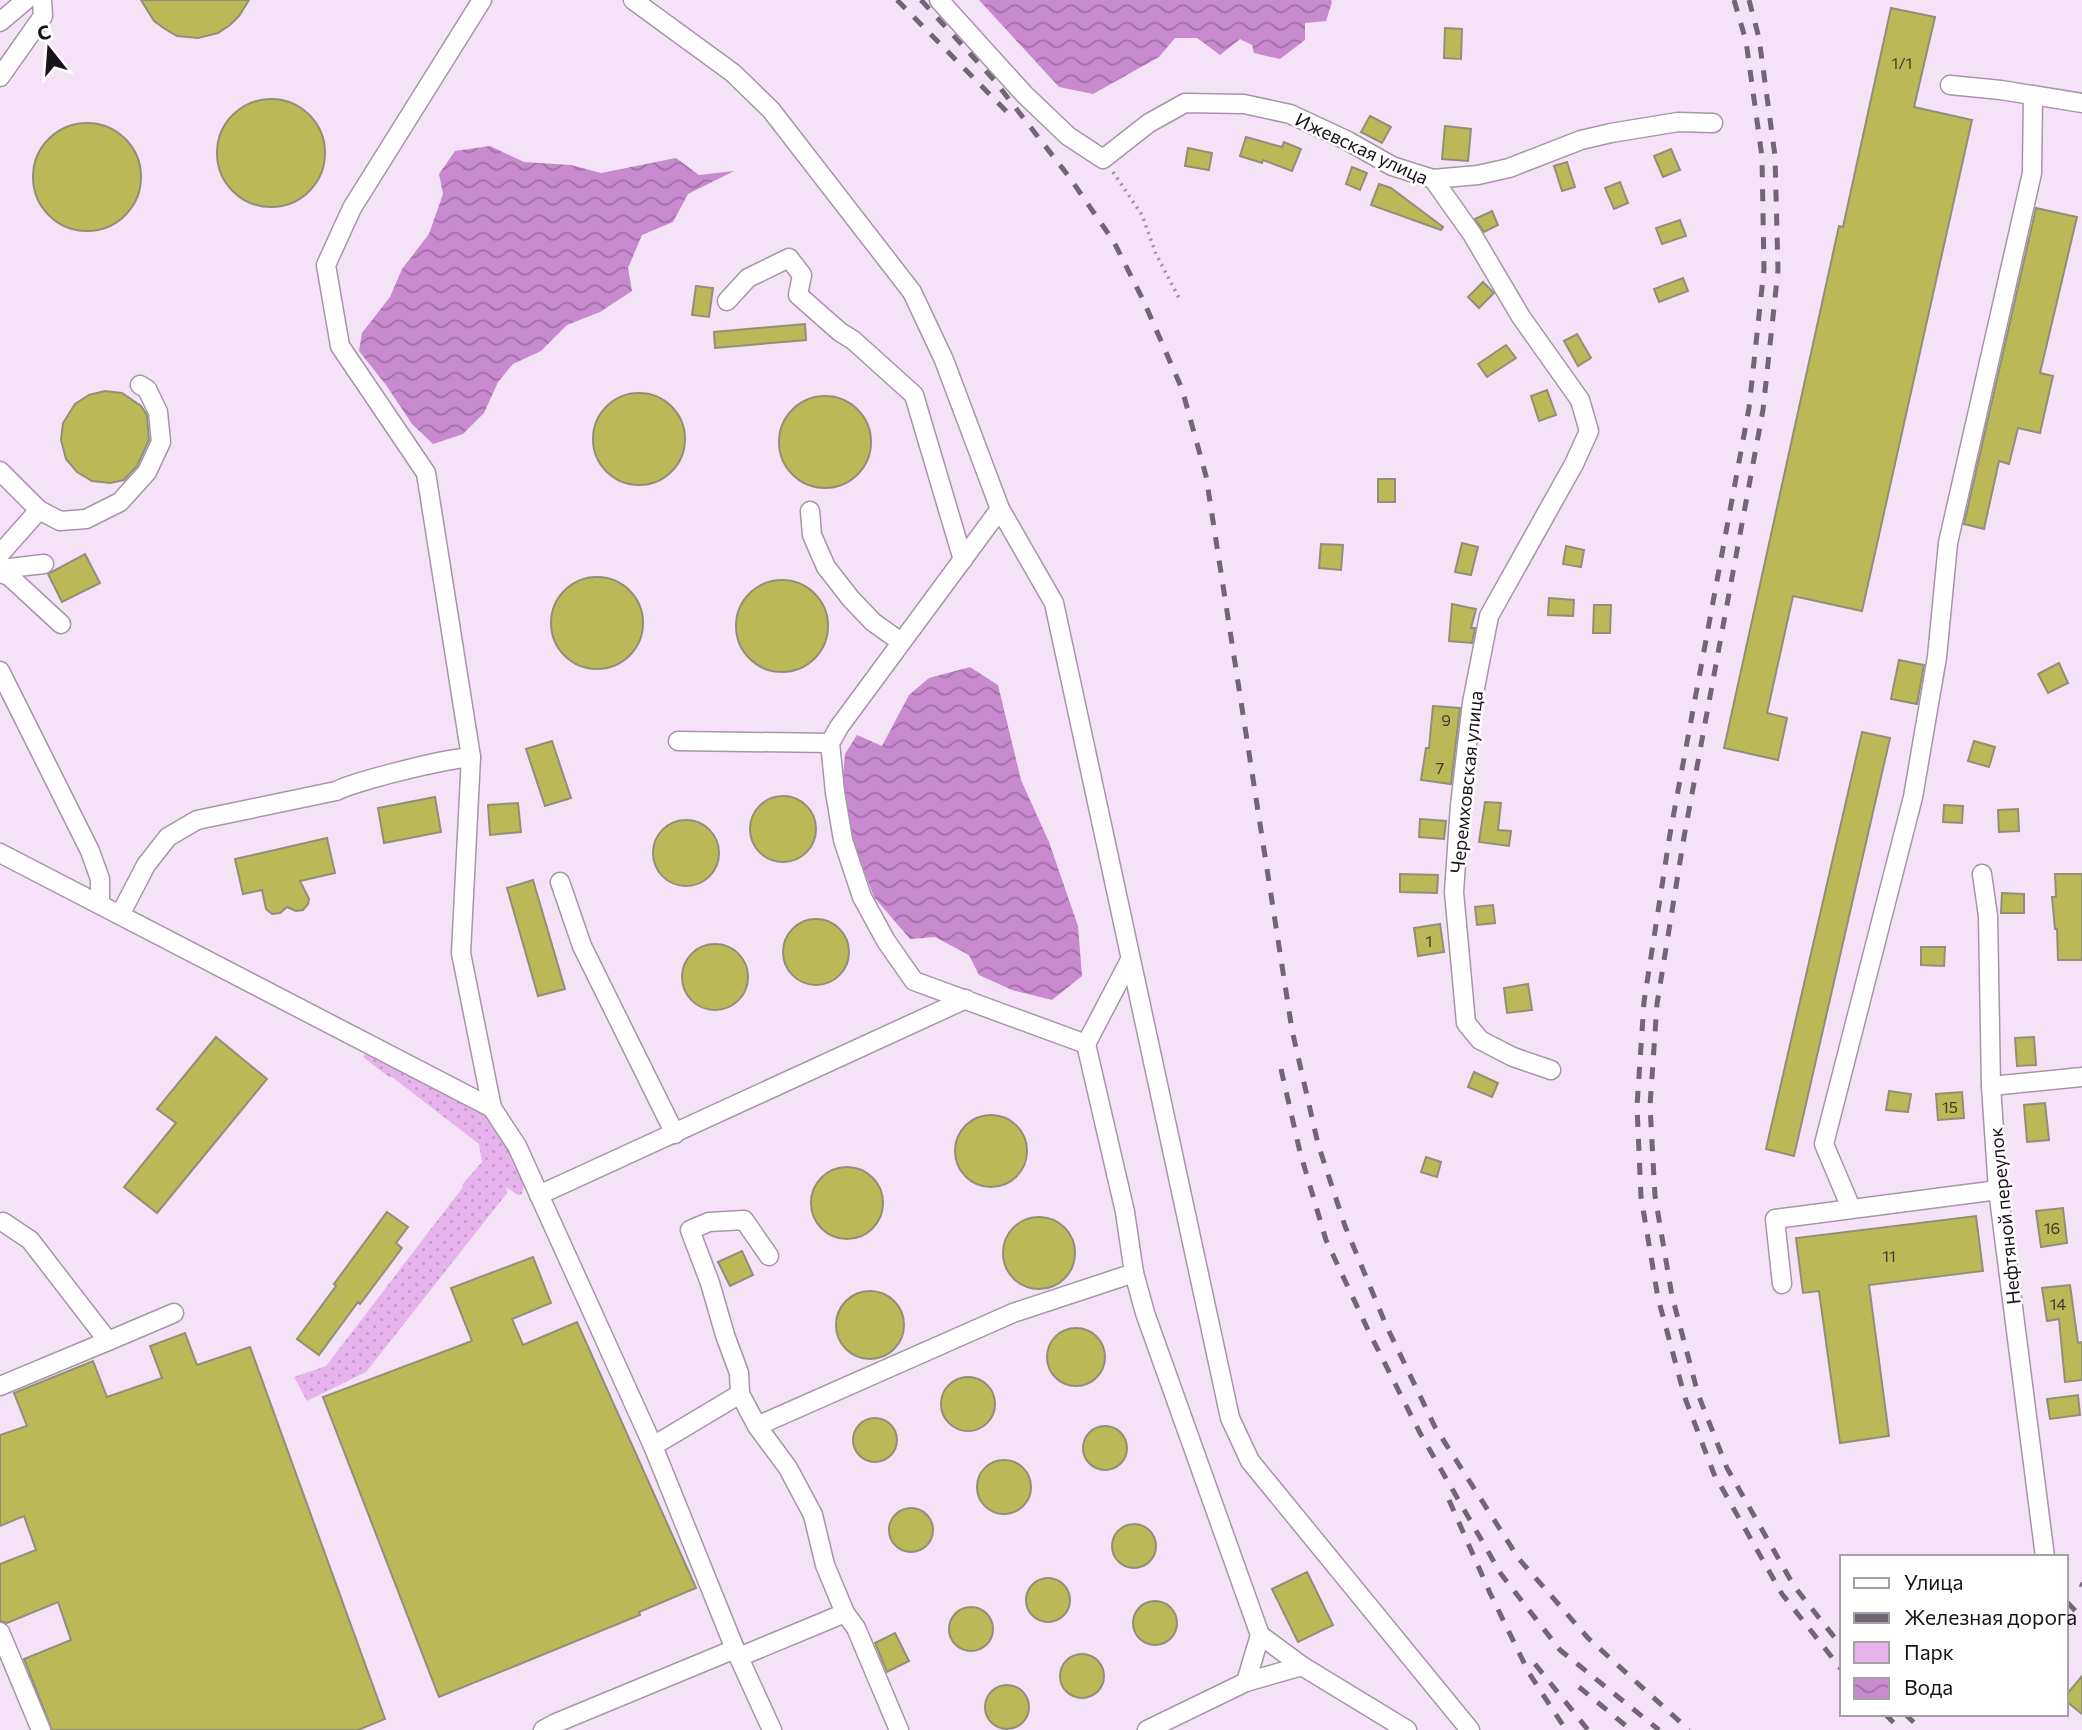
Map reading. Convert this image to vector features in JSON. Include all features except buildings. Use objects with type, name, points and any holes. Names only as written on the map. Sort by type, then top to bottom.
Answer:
[{"type":"street","points":[[0,22],[26,0]]},
{"type":"street","points":[[0,77],[43,16],[42,0]]},
{"type":"street","points":[[482,0],[352,208],[326,265],[340,346],[426,472],[471,757],[461,953],[492,1108],[517,1146],[653,1446],[737,1653],[772,1730]]},
{"type":"street","points":[[633,0],[733,73],[771,110],[912,292],[944,360],[1000,509],[1054,603],[1230,1418],[1250,1461],[1470,1730]]},
{"type":"street","points":[[939,0],[1033,103],[1068,136],[1103,159]]},
{"type":"street","points":[[1950,85],[2082,103]]},
{"type":"street","points":[[1851,1208],[1824,1144],[1913,797],[1937,657],[1948,543],[2032,173],[2033,95]]},
{"type":"street","name":"Ижевская улица","points":[[1103,159],[1149,123],[1185,103],[1244,104],[1290,114],[1348,141],[1392,166],[1433,179],[1472,234],[1521,317],[1580,400],[1589,431],[1574,464]]},
{"type":"street","points":[[1433,179],[1478,175],[1510,168],[1581,140],[1611,133],[1678,122],[1713,123]]},
{"type":"street","points":[[727,301],[748,278],[789,258],[802,275],[798,295],[914,395],[962,560]]},
{"type":"street","points":[[0,471],[39,510],[60,520],[86,519],[120,502],[147,472],[161,442],[158,412],[147,389],[140,385]]},
{"type":"street","name":"Черемховская улица","points":[[1551,1070],[1513,1057],[1480,1040],[1466,1023],[1454,892],[1460,805],[1472,703],[1489,617],[1574,464]]},
{"type":"street","points":[[1000,509],[839,727],[830,743],[835,793],[843,840],[862,897],[886,941],[914,981],[1086,1044]]},
{"type":"street","points":[[0,554],[39,510]]},
{"type":"street","points":[[810,511],[812,535],[826,567],[873,622],[901,642]]},
{"type":"street","points":[[0,571],[44,564]]},
{"type":"street","points":[[0,571],[9,576],[61,624]]},
{"type":"street","points":[[0,671],[90,851],[100,880],[100,904]]},
{"type":"street","points":[[678,741],[830,743]]},
{"type":"street","points":[[120,915],[146,865],[168,837],[197,820],[336,791],[349,785],[445,760],[471,757]]},
{"type":"street","points":[[0,853],[492,1108]]},
{"type":"street","name":"Нефтяной переулок","points":[[1982,874],[1988,916],[1991,1086],[1998,1190],[2045,1555]]},
{"type":"street","points":[[559,882],[582,946],[675,1134]]},
{"type":"street","points":[[1130,960],[1086,1044],[1125,1212],[1134,1273],[1145,1313],[1259,1636],[1246,1682]]},
{"type":"street","points":[[539,1195],[966,999]]},
{"type":"street","points":[[1991,1086],[2082,1077]]},
{"type":"street","points":[[1782,1284],[1775,1219],[1998,1190]]},
{"type":"street","points":[[769,1256],[744,1220],[709,1222],[690,1230],[739,1373],[740,1394],[757,1426],[788,1468],[813,1515],[825,1565],[845,1613],[856,1628],[900,1730]]},
{"type":"street","points":[[3,1222],[30,1240],[108,1340]]},
{"type":"street","points":[[757,1426],[1013,1313],[1134,1273]]},
{"type":"street","points":[[0,1386],[174,1313]]},
{"type":"street","points":[[653,1446],[740,1394]]},
{"type":"street","points":[[543,1730],[845,1613]]},
{"type":"street","points":[[0,1632],[41,1730]]},
{"type":"street","points":[[1259,1636],[1302,1666],[1407,1730]]},
{"type":"street","points":[[1147,1730],[1246,1682],[1302,1666]]},
{"type":"path","points":[[1103,159],[1142,215],[1156,254],[1179,298]]},
{"type":"green space","points":[[366,1054],[486,1114],[519,1163],[524,1186],[522,1194],[518,1195],[506,1187],[507,1193],[366,1372],[307,1401],[294,1377],[326,1366],[482,1162],[479,1144],[363,1057]]},
{"type":"water","points":[[979,0],[1332,2],[1326,21],[1305,23],[1305,40],[1280,59],[1254,53],[1252,45],[1240,39],[1220,55],[1197,38],[1175,38],[1159,57],[1093,94],[1059,87]]},
{"type":"water","points":[[490,146],[524,162],[571,165],[601,173],[676,158],[699,175],[734,171],[688,194],[673,222],[642,235],[628,268],[632,291],[600,312],[567,325],[541,351],[513,364],[498,382],[484,413],[463,434],[433,444],[412,424],[359,351],[362,333],[390,297],[402,269],[429,234],[443,194],[439,174],[455,151]]},
{"type":"water","points":[[970,667],[998,685],[1021,780],[1049,842],[1078,926],[1082,976],[1052,1000],[1012,990],[979,975],[969,955],[935,937],[910,939],[874,897],[853,841],[842,786],[845,754],[857,735],[882,746],[909,695],[929,678]]},
{"type":"railway","points":[[897,0],[1010,115]]},
{"type":"railway","points":[[921,0],[994,80],[1070,178],[1114,242],[1182,389],[1206,476],[1292,1030],[1318,1144],[1345,1226],[1386,1325],[1435,1427],[1519,1559],[1588,1638],[1689,1730]]},
{"type":"railway","points":[[1734,0],[1746,41],[1762,157],[1764,269],[1749,408],[1670,834],[1644,1002],[1637,1106],[1641,1197],[1658,1298],[1685,1398],[1714,1474],[1782,1594],[1840,1667]]},
{"type":"railway","points":[[1749,0],[1759,38],[1775,156],[1778,270],[1763,410],[1684,837],[1657,1004],[1650,1106],[1655,1196],[1672,1296],[1698,1394],[1727,1468],[1794,1586],[1840,1644]]},
{"type":"railway","points":[[1281,1069],[1300,1152],[1326,1240],[1420,1433],[1501,1574],[1560,1650],[1659,1730]]},
{"type":"railway","points":[[1449,1500],[1529,1673],[1566,1730]]},
{"type":"railway","points":[[2068,1603],[2082,1618]]},
{"type":"railway","points":[[1535,1664],[1588,1730]]},
{"type":"railway","points":[[1579,1687],[1631,1730]]},
{"type":"railway","points":[[1887,1716],[1901,1730]]},
{"type":"railway","points":[[1907,1716],[1922,1730]]}]
